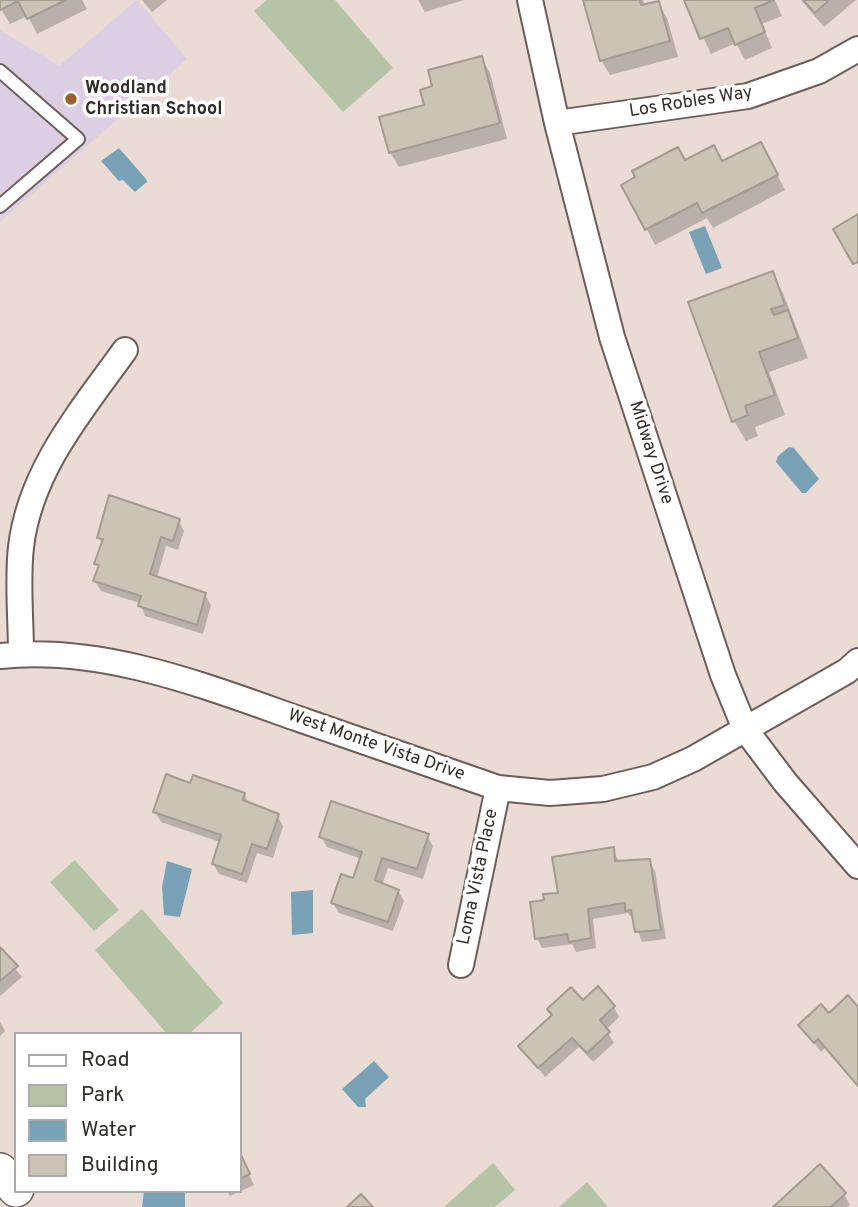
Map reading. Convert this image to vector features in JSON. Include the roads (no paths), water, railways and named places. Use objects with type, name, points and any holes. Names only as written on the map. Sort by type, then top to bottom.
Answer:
[{"type":"street","name":"Midway Drive","points":[[530,0],[557,123],[612,337],[723,675],[745,729],[785,782],[858,866]]},
{"type":"street","name":"Los Robles Way","points":[[557,123],[748,96],[819,72],[858,49]]},
{"type":"street","points":[[10,655],[21,547],[32,501],[58,442],[125,350]]},
{"type":"street","name":"West Monte Vista Drive","points":[[10,655],[95,660],[181,677],[498,788],[550,793],[603,789],[653,777],[745,729],[846,671],[858,661]]},
{"type":"street","name":"Loma Vista Place","points":[[461,965],[498,788]]},
{"type":"street","points":[[0,1171],[14,1187]]},
{"type":"street","points":[[20,1193],[32,1207]]},
{"type":"lane","points":[[0,71],[78,139],[0,206]]},
{"type":"water","points":[[119,148],[146,179],[147,182],[135,192],[123,180],[119,181],[101,161]]},
{"type":"water","points":[[705,226],[722,268],[706,274],[689,232]]},
{"type":"water","points":[[789,447],[794,448],[819,479],[806,493],[802,493],[776,462],[778,456]]},
{"type":"water","points":[[167,861],[192,869],[180,917],[164,915],[162,887]]},
{"type":"water","points":[[313,890],[313,933],[292,935],[291,892]]},
{"type":"water","points":[[374,1061],[389,1077],[365,1099],[366,1107],[358,1107],[342,1089]]},
{"type":"water","points":[[144,1193],[185,1193],[185,1207],[142,1207]]},
{"type":"place","name":"Woodland Christian School","points":[[71,99]]}]
